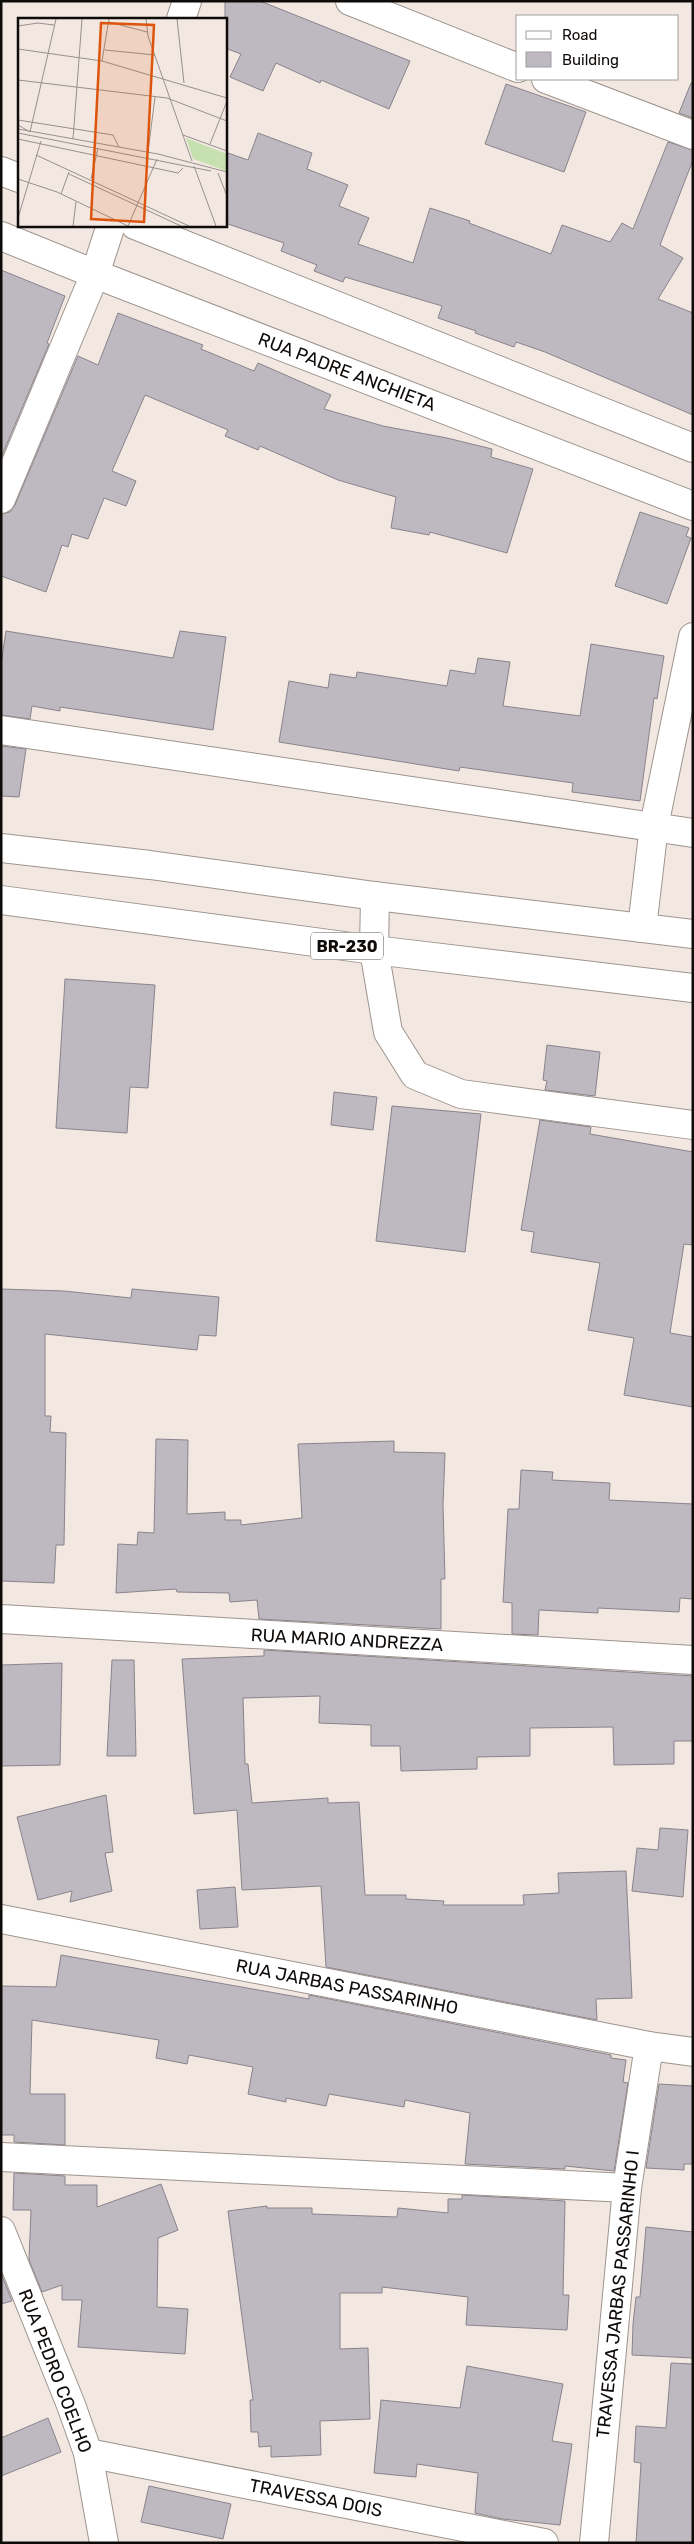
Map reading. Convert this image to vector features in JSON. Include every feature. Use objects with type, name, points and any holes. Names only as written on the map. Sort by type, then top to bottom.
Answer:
[{"type":"street","points":[[181,18],[187,1]]},
{"type":"street","points":[[350,1],[516,67]]},
{"type":"street","points":[[549,80],[693,135]]},
{"type":"street","points":[[1,171],[18,178]]},
{"type":"street","points":[[1,500],[95,274],[111,226]]},
{"type":"street","points":[[138,226],[693,448]]},
{"type":"street","name":"RUA PADRE ANCHIETA","points":[[1,236],[693,506]]},
{"type":"street","points":[[642,928],[654,826],[693,637]]},
{"type":"street","points":[[1,730],[693,833]]},
{"type":"street","points":[[1,848],[150,865],[375,896],[693,934]]},
{"type":"street","points":[[375,896],[374,950],[388,1032],[415,1075],[461,1094],[693,1125]]},
{"type":"street","name":"BR-230","points":[[1,900],[374,950],[693,988]]},
{"type":"street","name":"RUA MARIO ANDREZZA","points":[[1,1619],[693,1660]]},
{"type":"street","name":"RUA JARBAS PASSARINHO","points":[[1,1919],[649,2046],[693,2052]]},
{"type":"street","name":"TRAVESSA JARBAS PASSARINHO I","points":[[594,2543],[626,2188],[649,2046]]},
{"type":"street","points":[[1,2157],[626,2188]]},
{"type":"street","name":"RUA PEDRO COELHO","points":[[1,2231],[71,2404],[88,2453],[104,2543]]},
{"type":"street","name":"TRAVESSA DOIS","points":[[88,2453],[544,2543]]},
{"type":"building","points":[[225,1],[260,1],[410,61],[389,109],[321,80],[320,83],[276,63],[263,91],[230,77],[241,54],[226,48]]},
{"type":"building","points":[[691,83],[693,83],[693,118],[679,113]]},
{"type":"building","points":[[506,84],[586,112],[564,172],[485,144]]},
{"type":"building","points":[[258,133],[312,153],[307,169],[348,185],[339,206],[369,218],[358,244],[413,263],[430,208],[470,221],[469,223],[551,254],[562,225],[610,242],[622,223],[633,229],[668,142],[693,150],[693,160],[660,245],[683,258],[658,299],[693,313],[693,415],[545,352],[516,342],[514,347],[438,318],[442,306],[345,277],[343,282],[314,271],[317,265],[281,251],[284,243],[226,223],[226,152],[248,160]]},
{"type":"building","points":[[1,270],[65,296],[47,343],[49,344],[1,458]]},
{"type":"building","points":[[118,313],[203,345],[201,349],[254,371],[258,363],[331,395],[324,409],[383,426],[492,449],[491,457],[533,469],[507,553],[430,532],[429,535],[391,528],[396,497],[338,480],[260,446],[258,450],[225,436],[228,430],[145,395],[112,471],[136,481],[126,506],[104,498],[88,539],[72,534],[68,547],[62,545],[46,592],[1,576],[1,514],[10,512],[15,505],[78,356],[98,365]]},
{"type":"building","points":[[640,512],[689,528],[686,536],[691,538],[667,604],[615,586]]},
{"type":"building","points":[[6,631],[173,658],[180,631],[226,637],[213,730],[60,707],[60,711],[32,706],[30,719],[1,715],[1,664]]},
{"type":"building","points":[[591,644],[664,656],[657,699],[654,698],[640,801],[572,792],[573,783],[460,767],[459,771],[279,742],[289,681],[328,688],[330,674],[356,678],[357,672],[447,686],[450,670],[475,674],[478,658],[510,662],[503,706],[580,716]]},
{"type":"building","points":[[1,746],[26,749],[19,797],[1,796]]},
{"type":"building","points":[[65,979],[155,985],[148,1088],[130,1087],[127,1133],[56,1128]]},
{"type":"building","points":[[547,1045],[600,1052],[595,1096],[545,1090],[547,1081],[543,1080]]},
{"type":"building","points":[[334,1092],[377,1097],[373,1130],[331,1125]]},
{"type":"building","points":[[392,1106],[481,1114],[465,1252],[376,1241]]},
{"type":"building","points":[[540,1120],[591,1127],[590,1134],[693,1152],[693,1245],[684,1244],[670,1333],[693,1337],[693,1407],[624,1395],[634,1338],[588,1330],[600,1263],[531,1252],[534,1232],[521,1230]]},
{"type":"building","points":[[1,1289],[64,1291],[131,1298],[132,1289],[219,1297],[216,1336],[199,1335],[197,1350],[45,1334],[45,1416],[51,1416],[50,1432],[66,1433],[64,1545],[56,1545],[54,1583],[1,1581]]},
{"type":"building","points":[[156,1439],[188,1440],[187,1514],[225,1512],[225,1520],[241,1520],[241,1525],[302,1518],[298,1444],[394,1441],[394,1452],[445,1453],[443,1505],[445,1579],[441,1579],[441,1629],[259,1619],[257,1600],[230,1602],[229,1593],[177,1592],[176,1589],[116,1593],[118,1544],[137,1545],[138,1532],[154,1533]]},
{"type":"building","points":[[521,1470],[553,1472],[552,1480],[610,1483],[609,1500],[693,1504],[693,1599],[680,1598],[679,1612],[598,1608],[598,1613],[539,1610],[538,1635],[512,1634],[512,1603],[503,1602],[508,1509],[519,1509]]},
{"type":"building","points":[[264,1650],[693,1676],[693,1741],[674,1741],[674,1764],[614,1765],[613,1727],[530,1728],[530,1756],[477,1757],[477,1769],[401,1771],[400,1746],[371,1746],[371,1725],[319,1723],[320,1696],[243,1698],[245,1764],[248,1764],[252,1803],[328,1798],[328,1803],[359,1802],[365,1895],[406,1895],[406,1899],[444,1901],[443,1905],[524,1905],[523,1895],[559,1893],[558,1873],[626,1871],[632,1998],[596,1999],[597,2020],[326,1967],[321,1886],[242,1890],[237,1810],[194,1814],[182,1659],[264,1656]]},
{"type":"building","points":[[112,1660],[134,1660],[136,1756],[107,1756]]},
{"type":"building","points":[[62,1663],[60,1765],[1,1766],[1,1665]]},
{"type":"building","points":[[106,1795],[113,1852],[105,1853],[112,1891],[70,1902],[72,1891],[38,1900],[17,1817]]},
{"type":"building","points":[[660,1828],[688,1830],[683,1897],[632,1891],[637,1848],[658,1850]]},
{"type":"building","points":[[235,1887],[238,1927],[200,1929],[197,1890]]},
{"type":"building","points":[[61,1955],[309,1999],[309,1995],[611,2055],[611,2058],[626,2060],[623,2082],[628,2083],[614,2171],[565,2166],[565,2169],[465,2164],[470,2113],[405,2100],[404,2107],[329,2094],[326,2106],[286,2098],[286,2102],[248,2094],[253,2067],[189,2055],[187,2064],[156,2058],[159,2040],[32,2020],[30,2094],[65,2094],[65,2145],[14,2142],[14,2135],[1,2135],[1,1986],[56,1987]]},
{"type":"building","points":[[659,2084],[693,2086],[693,2164],[684,2164],[684,2170],[646,2168]]},
{"type":"building","points":[[14,2173],[65,2176],[65,2185],[97,2185],[97,2207],[161,2184],[178,2230],[158,2238],[157,2307],[188,2309],[185,2354],[78,2347],[82,2300],[62,2300],[62,2285],[42,2292],[29,2260],[31,2210],[13,2210]]},
{"type":"building","points":[[462,2195],[565,2201],[563,2295],[569,2295],[567,2330],[466,2325],[468,2297],[382,2287],[382,2293],[340,2293],[340,2349],[368,2348],[370,2419],[320,2421],[321,2455],[271,2457],[271,2446],[259,2447],[258,2432],[251,2432],[250,2400],[253,2400],[228,2211],[267,2206],[267,2208],[312,2208],[312,2214],[397,2217],[398,2208],[448,2213],[448,2199],[462,2199]]},
{"type":"building","points":[[646,2227],[693,2232],[693,2358],[632,2355],[633,2324],[636,2297],[640,2297]]},
{"type":"building","points":[[1,2273],[12,2301],[1,2304]]},
{"type":"building","points":[[671,2363],[693,2364],[693,2543],[636,2543],[641,2463],[634,2462],[636,2426],[666,2428]]},
{"type":"building","points":[[467,2366],[563,2384],[552,2441],[572,2444],[560,2525],[502,2519],[475,2513],[478,2473],[417,2464],[416,2477],[374,2473],[381,2400],[460,2408]]},
{"type":"building","points":[[48,2418],[61,2452],[1,2476],[1,2438]]},
{"type":"building","points":[[149,2486],[231,2504],[223,2539],[141,2522]]}]
